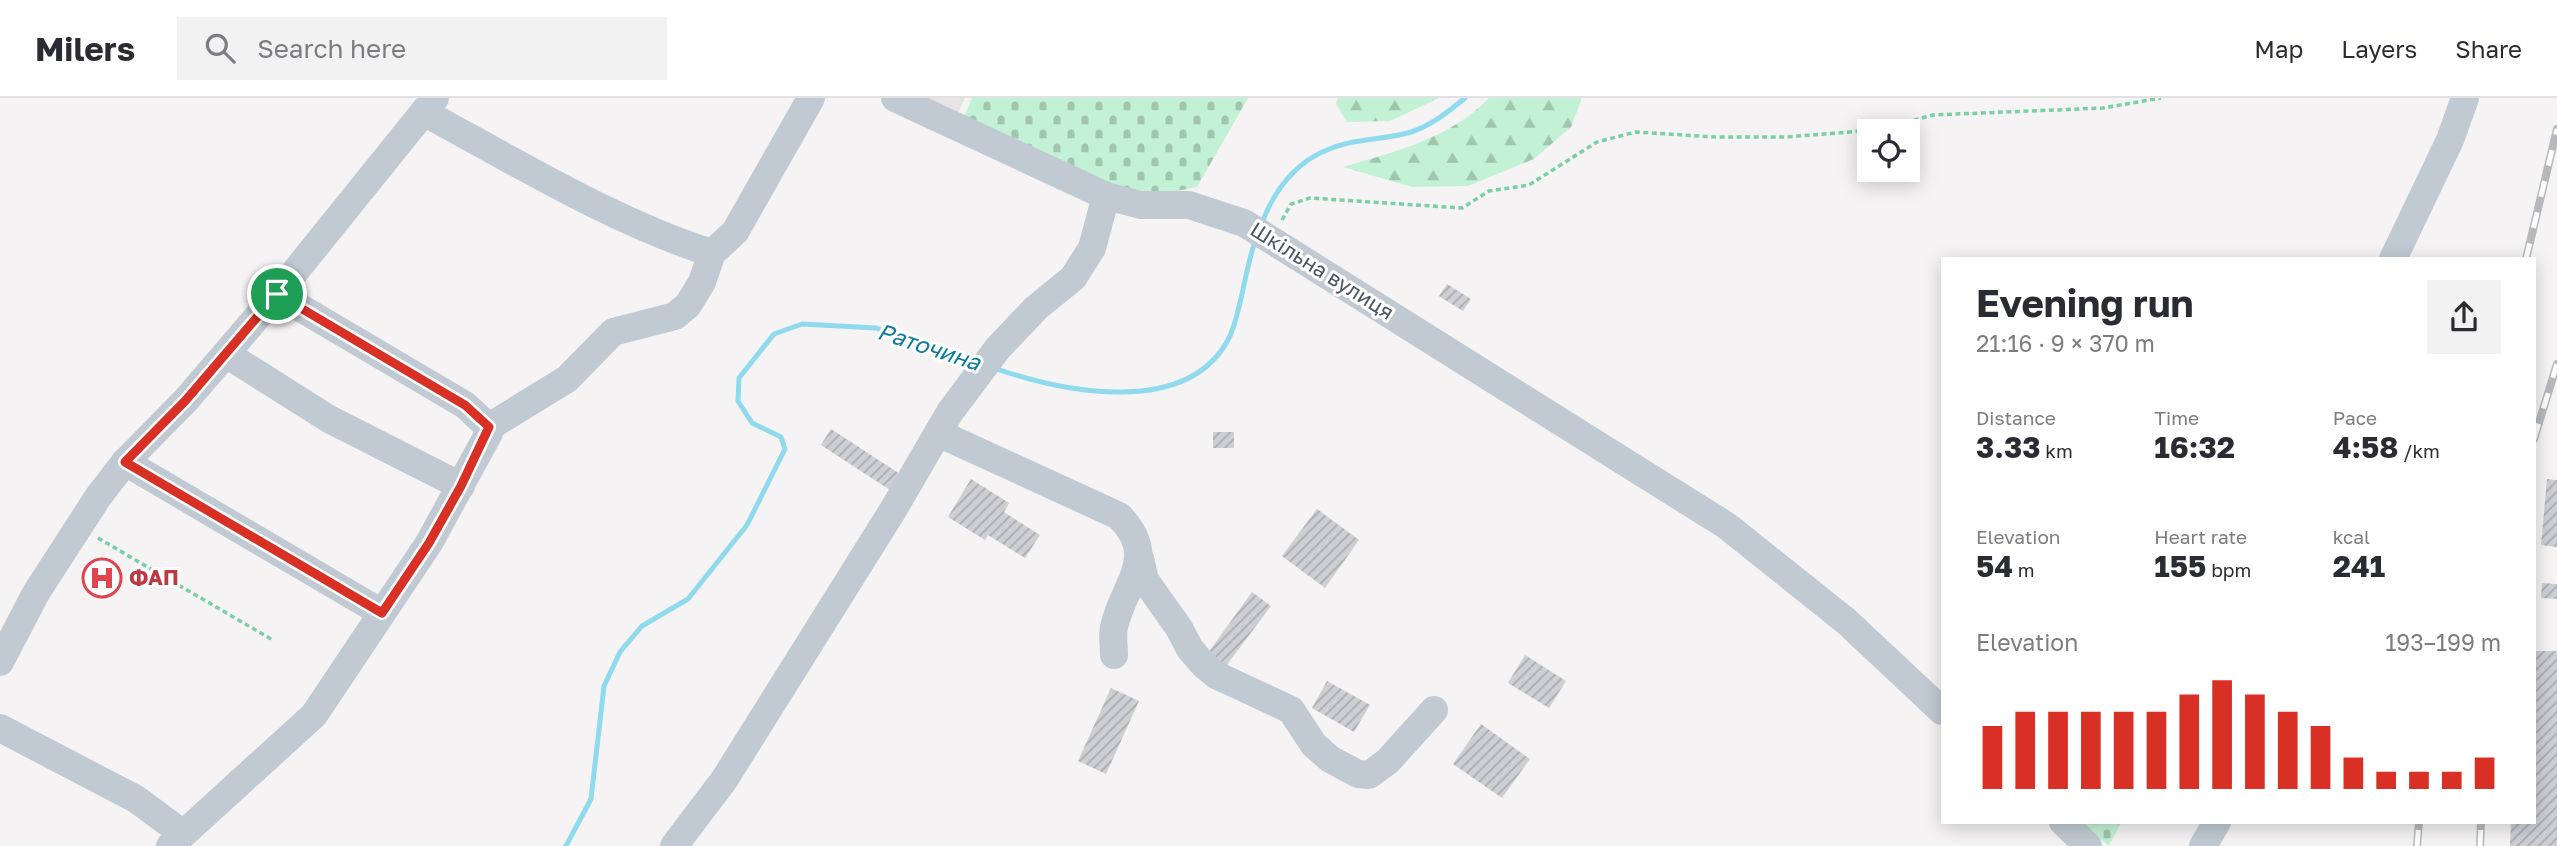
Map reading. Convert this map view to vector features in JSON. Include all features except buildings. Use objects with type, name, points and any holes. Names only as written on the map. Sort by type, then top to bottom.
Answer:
[{"type":"street","points":[[0,728],[136,799],[176,839],[314,715],[382,613],[461,486],[489,427],[566,379],[613,332],[675,316],[688,305],[702,282],[712,253],[735,232],[811,98]]},
{"type":"street","name":"Шкільна вулиця","points":[[895,98],[1105,196],[1141,205],[1189,205],[1244,223],[1727,526],[1846,621],[1941,710]]},
{"type":"street","points":[[2394,257],[2450,140],[2465,98]]},
{"type":"street","points":[[0,662],[36,593],[77,526],[125,462],[226,354],[430,106],[555,183],[683,244],[712,253]]},
{"type":"street","points":[[674,846],[724,780],[893,510],[944,422],[998,348],[1036,308],[1073,278],[1092,248],[1105,196]]},
{"type":"street","points":[[277,294],[465,405],[489,427]]},
{"type":"street","points":[[226,354],[329,419],[461,486]]},
{"type":"street","points":[[944,422],[1119,516],[1137,540],[1145,580],[1179,628],[1190,649],[1216,675],[1290,710],[1314,745],[1330,759],[1358,774],[1369,775],[1388,761],[1434,710]]},
{"type":"street","points":[[125,462],[382,613]]},
{"type":"street","points":[[1114,655],[1114,629],[1140,558]]},
{"type":"street","points":[[2065,824],[2088,846]]},
{"type":"street","points":[[2203,846],[2216,824]]},
{"type":"path","points":[[1276,242],[1279,227],[1291,204],[1310,198],[1462,208],[1489,191],[1529,185],[1597,142],[1636,132],[1715,137],[1786,137],[1876,130],[1933,115],[2103,108],[2161,98]]},
{"type":"path","points":[[77,526],[167,575],[271,639]]},
{"type":"shaded area","points":[[914,98],[965,98],[956,118]]},
{"type":"green space","points":[[972,98],[1248,98],[1197,187],[1162,194],[1098,183],[962,121]]},
{"type":"green space","points":[[1338,98],[1439,98],[1390,121],[1347,122],[1336,104]]},
{"type":"green space","points":[[1489,98],[1581,98],[1581,101],[1571,127],[1534,159],[1468,186],[1412,187],[1343,167],[1421,142],[1457,124]]},
{"type":"green space","points":[[2081,824],[2120,824],[2109,846]]},
{"type":"waterway","name":"Раточина","points":[[1262,223],[1273,199],[1288,178],[1319,153],[1342,145],[1401,135],[1419,129],[1465,98]]},
{"type":"waterway","name":"Раточина","points":[[994,368],[1054,385],[1088,390],[1122,392],[1155,389],[1185,380],[1210,363],[1229,338],[1256,239]]},
{"type":"waterway","name":"Раточина","points":[[566,846],[591,799],[604,686],[620,652],[642,626],[688,599],[747,525],[785,449],[781,437],[752,423],[738,401],[739,378],[774,334],[802,324],[876,328],[978,363]]},
{"type":"railway","points":[[2526,257],[2557,129]]},
{"type":"railway","points":[[2536,432],[2557,364]]},
{"type":"railway","points":[[2417,846],[2419,824]]},
{"type":"railway","points":[[2480,846],[2481,824]]},
{"type":"place","name":"ФАП","points":[[102,578]]},
{"type":"route","points":[[277,294],[438,388],[465,405],[489,427],[489,433],[429,543],[382,613],[125,462],[186,400],[277,294]]}]
